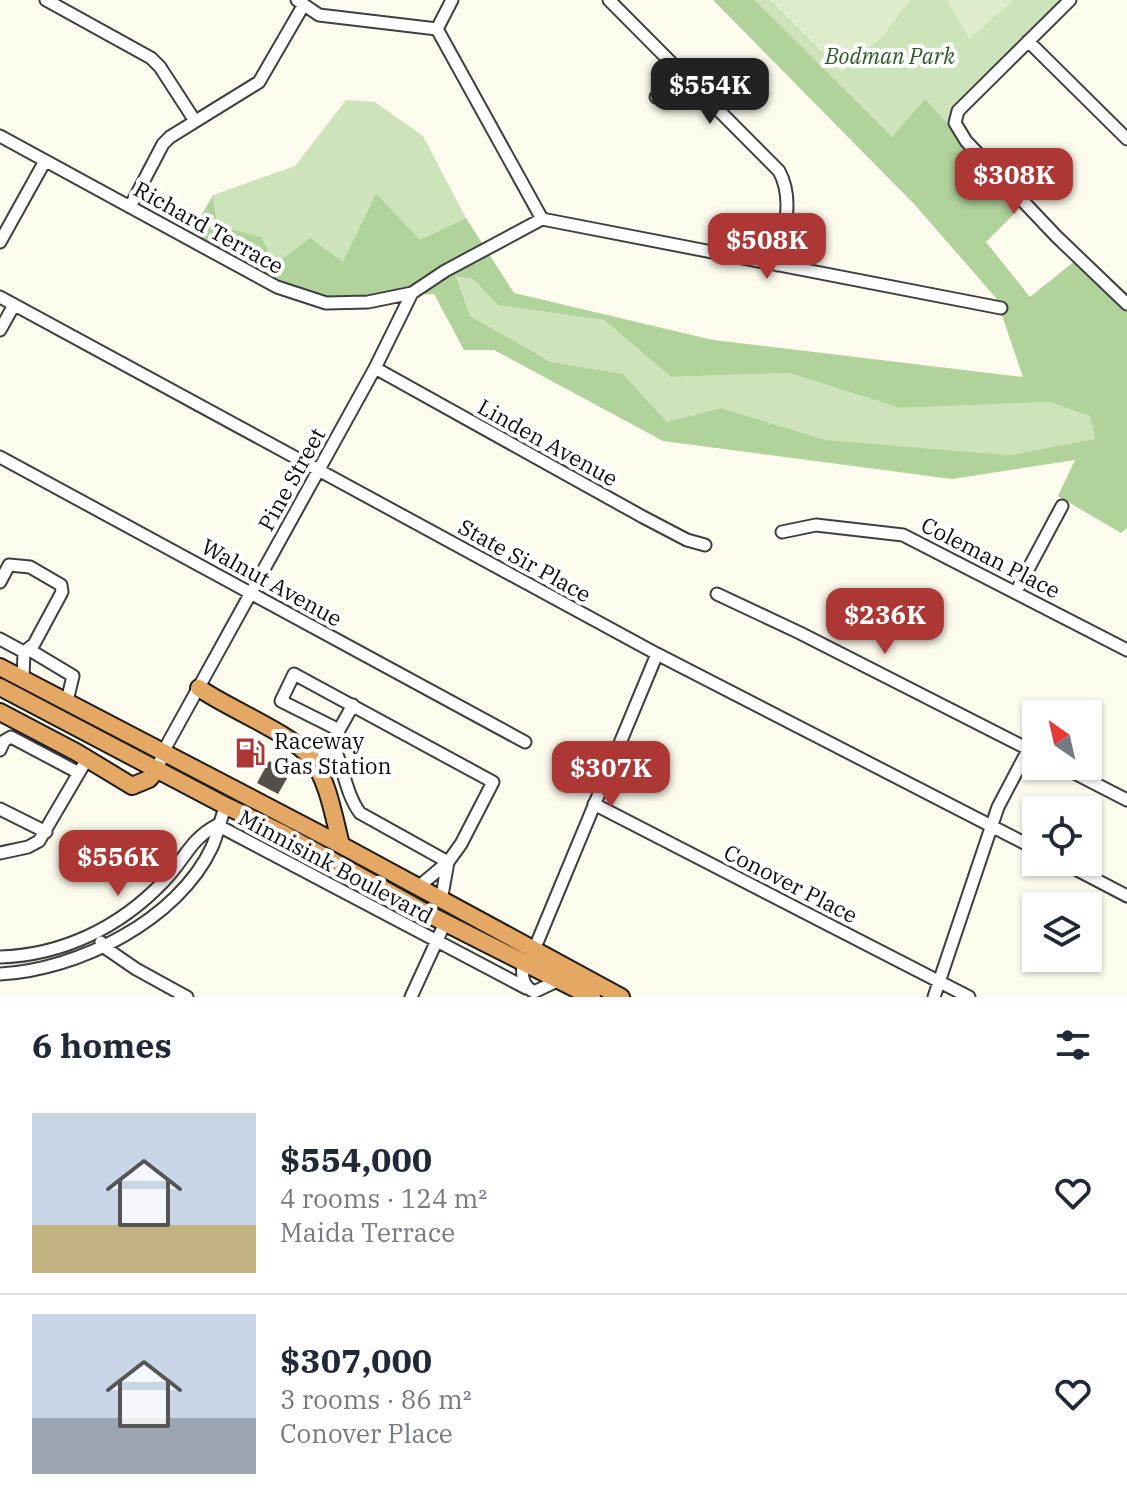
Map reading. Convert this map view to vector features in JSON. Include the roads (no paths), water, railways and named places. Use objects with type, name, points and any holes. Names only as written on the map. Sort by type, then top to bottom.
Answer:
[{"type":"highway","points":[[0,667],[341,845],[441,901],[528,956],[559,980],[592,997]]},
{"type":"highway","points":[[0,687],[282,833],[445,923],[621,997]]},
{"type":"highway","points":[[199,688],[303,750],[316,766],[341,845]]},
{"type":"highway","points":[[0,713],[83,766],[132,786],[149,779],[158,769]]},
{"type":"street","points":[[46,0],[151,58],[195,121]]},
{"type":"street","points":[[437,29],[452,0]]},
{"type":"street","points":[[609,0],[779,171],[786,182],[788,198],[777,265]]},
{"type":"street","points":[[1070,0],[958,111],[955,123],[966,141],[1056,236],[1127,304]]},
{"type":"street","points":[[130,207],[163,144],[259,82],[300,3],[319,15],[437,29]]},
{"type":"street","points":[[437,29],[542,219]]},
{"type":"street","points":[[1028,41],[1127,139]]},
{"type":"street","points":[[656,97],[678,72]]},
{"type":"street","name":"Richard Terrace","points":[[0,136],[277,287],[305,298],[352,304],[412,293]]},
{"type":"street","points":[[0,242],[45,161]]},
{"type":"street","points":[[412,293],[445,271],[542,219],[1001,308]]},
{"type":"street","name":"Pine Street","points":[[158,769],[163,752],[375,368],[412,293]]},
{"type":"street","name":"State Sir Place","points":[[0,297],[657,654],[1022,842]]},
{"type":"street","points":[[0,330],[14,305]]},
{"type":"street","name":"Linden Avenue","points":[[375,368],[665,528],[693,543],[705,545]]},
{"type":"street","name":"Walnut Avenue","points":[[0,457],[525,742]]},
{"type":"street","points":[[1016,592],[1062,506]]},
{"type":"street","name":"Coleman Place","points":[[782,532],[816,525],[903,535],[1127,650]]},
{"type":"street","points":[[0,582],[9,565],[30,567],[61,585],[62,592],[34,644],[26,651],[23,678]]},
{"type":"street","points":[[717,594],[1022,747]]},
{"type":"street","points":[[0,639],[73,676],[67,701]]},
{"type":"street","points":[[559,980],[546,989],[531,992],[522,979],[528,956],[657,654]]},
{"type":"street","points":[[339,730],[281,701],[294,674],[493,782],[461,844],[448,862],[417,888]]},
{"type":"street","points":[[316,766],[353,705]]},
{"type":"street","points":[[0,750],[11,737],[83,766],[39,841],[28,847],[0,853]]},
{"type":"street","points":[[303,750],[331,740]]},
{"type":"street","points":[[331,740],[360,813],[448,862]]},
{"type":"street","points":[[934,997],[998,807],[1022,768]]},
{"type":"street","points":[[1088,780],[1127,800]]},
{"type":"street","name":"Conover Place","points":[[594,804],[969,997]]},
{"type":"street","points":[[0,974],[55,965],[104,947],[143,923],[181,889],[213,845],[217,825],[226,806]]},
{"type":"street","points":[[0,809],[46,832]]},
{"type":"street","points":[[0,957],[40,952],[97,933],[144,901],[165,881],[199,835],[217,825]]},
{"type":"street","name":"Minnisink Boulevard","points":[[217,825],[531,992]]},
{"type":"street","points":[[441,901],[448,862]]},
{"type":"street","points":[[1089,876],[1127,896]]},
{"type":"street","points":[[411,997],[445,923]]},
{"type":"street","points":[[97,933],[104,947],[187,997]]},
{"type":"place","name":"Raceway Gas Station","points":[[250,753]]},
{"type":"park label","name":"Bodman Park","points":[[890,55]]}]
